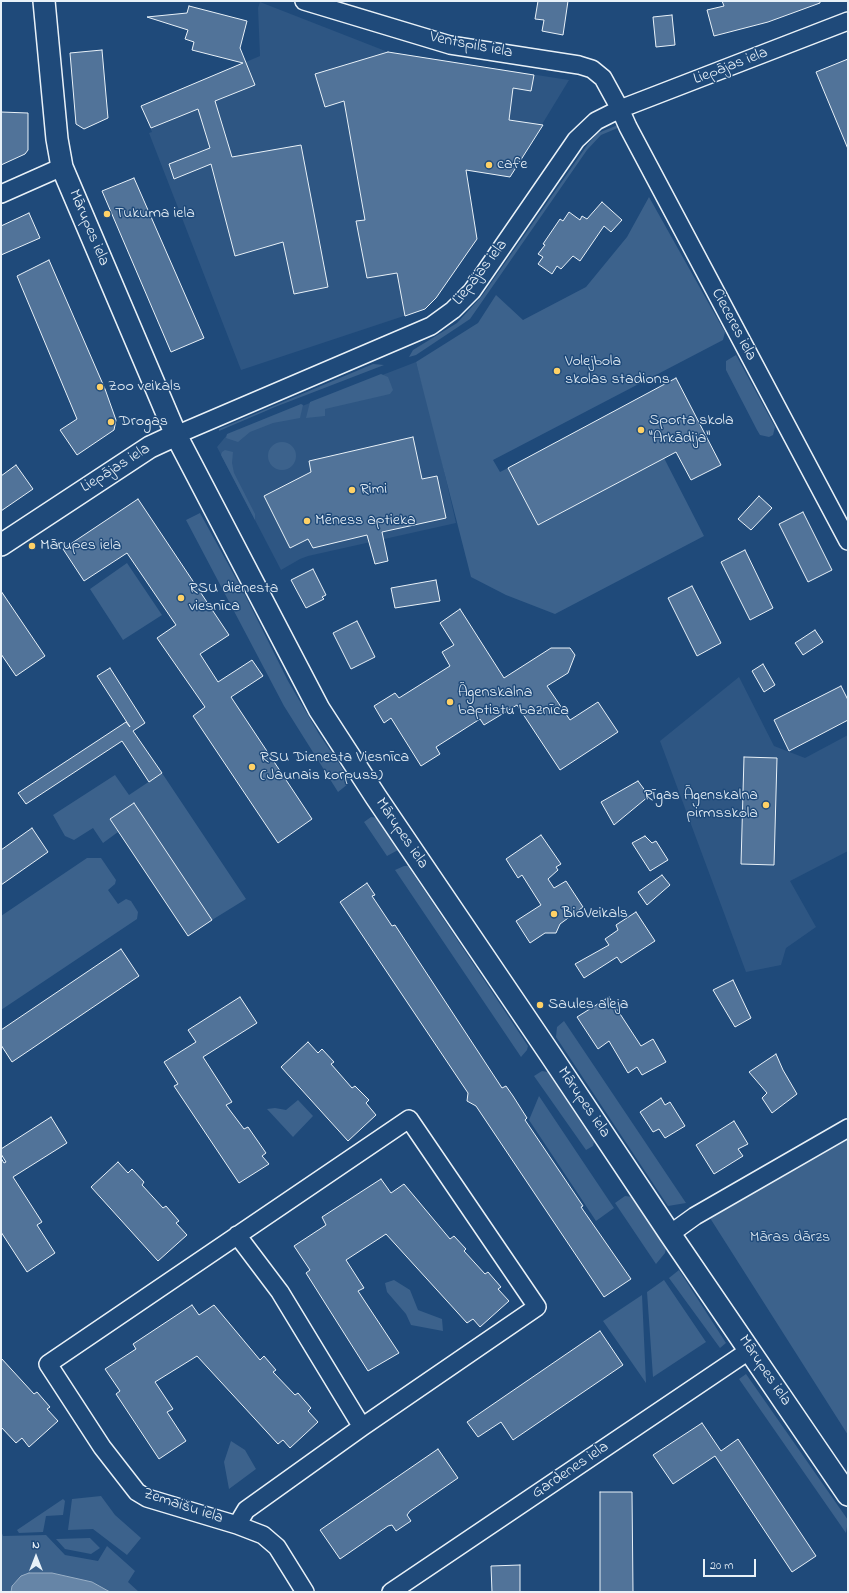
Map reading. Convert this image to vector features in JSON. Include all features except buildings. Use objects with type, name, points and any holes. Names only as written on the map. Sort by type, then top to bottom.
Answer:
[{"type":"street","name":"Mārupes iela","points":[[44,1],[57,139],[62,167],[176,435],[319,709],[376,797],[670,1234],[848,1495]]},
{"type":"street","name":"Ventspils iela","points":[[304,1],[450,45],[579,65],[592,69],[602,78],[620,108]]},
{"type":"street","name":"Liepājas iela","points":[[1,545],[150,447],[431,326],[453,310],[472,291],[576,140],[596,120],[620,108],[848,21]]},
{"type":"street","name":"Cieceres iela","points":[[620,108],[628,127],[848,541]]},
{"type":"street","points":[[1,194],[62,167]]},
{"type":"street","points":[[237,1525],[246,1510],[362,1427],[537,1307],[409,1119],[237,1235],[280,1292],[362,1427]]},
{"type":"street","points":[[670,1234],[695,1216],[848,1128]]},
{"type":"street","name":"Zemaišu iela","points":[[237,1235],[48,1364],[102,1447],[137,1492],[147,1498],[237,1525],[263,1535],[277,1547],[305,1592]]},
{"type":"street","name":"Gardenes iela","points":[[391,1592],[750,1350]]},
{"type":"shaded area","points":[[260,2],[388,52],[569,80],[510,177],[466,171],[477,239],[436,298],[425,309],[241,370],[149,133],[152,132],[141,106],[260,56],[258,8]]},
{"type":"shaded area","points":[[416,362],[432,418],[456,523],[308,556],[281,570],[217,447],[227,435]]},
{"type":"shaded area","name":"Rīgas Āgenskalna pirmsskola","points":[[739,677],[774,746],[805,758],[848,735],[848,851],[790,881],[816,927],[786,948],[781,965],[746,972],[660,741]]},
{"type":"shaded area","points":[[29,1573],[52,1573],[92,1582],[110,1592],[11,1592],[12,1586],[21,1576]]},
{"type":"green space","points":[[618,125],[620,127],[601,135],[587,150],[470,319],[416,355],[409,357],[413,350],[457,323],[482,296],[588,144],[598,133]]},
{"type":"green space","points":[[649,197],[725,332],[723,340],[493,460],[500,472],[508,468],[538,525],[664,458],[704,536],[555,614],[506,595],[471,577],[416,362],[478,323],[496,295],[523,320],[586,287],[627,237]]},
{"type":"green space","points":[[736,355],[775,427],[773,435],[769,437],[760,435],[726,370],[726,361]]},
{"type":"green space","points":[[373,364],[384,365],[275,407],[219,431],[219,429]]},
{"type":"green space","points":[[381,374],[388,377],[393,390],[390,394],[325,409],[325,416],[306,418],[310,402]]},
{"type":"green space","points":[[301,404],[303,405],[300,418],[273,423],[250,432],[238,442],[226,438],[227,434]]},
{"type":"green space","points":[[282,442],[292,446],[296,456],[292,466],[282,470],[272,466],[268,456],[272,446]]},
{"type":"green space","points":[[225,450],[233,452],[232,463],[234,473],[255,514],[255,520],[221,455]]},
{"type":"green space","points":[[200,513],[244,593],[288,681],[319,734],[348,777],[348,784],[338,792],[284,706],[186,520]]},
{"type":"green space","points":[[127,563],[162,615],[123,640],[90,589]]},
{"type":"green space","points":[[162,773],[246,899],[212,920],[134,803],[110,819],[118,832],[103,843],[93,828],[74,840],[65,836],[53,815],[115,775],[129,795]]},
{"type":"green space","points":[[371,817],[379,818],[398,850],[387,856],[364,822]]},
{"type":"green space","points":[[87,858],[101,858],[116,880],[115,884],[108,890],[118,904],[126,899],[131,901],[138,912],[137,919],[1,1010],[1,916]]},
{"type":"green space","points":[[408,866],[528,1046],[527,1050],[521,1057],[395,870]]},
{"type":"green space","points":[[564,1021],[686,1203],[668,1206],[556,1037],[557,1027]]},
{"type":"green space","points":[[542,1071],[548,1072],[594,1142],[593,1146],[586,1150],[534,1076]]},
{"type":"green space","points":[[539,1096],[614,1208],[596,1221],[529,1120]]},
{"type":"green space","points":[[298,1100],[313,1116],[293,1137],[267,1109],[275,1108],[286,1110]]},
{"type":"green space","name":"Māras dārzs","points":[[848,1136],[848,1435],[710,1218]]},
{"type":"green space","points":[[625,1196],[633,1197],[666,1248],[665,1253],[656,1264],[615,1203]]},
{"type":"green space","points":[[679,1270],[726,1343],[720,1348],[669,1278]]},
{"type":"green space","points":[[394,1280],[410,1290],[418,1310],[442,1319],[443,1331],[411,1325],[406,1314],[387,1292],[385,1283]]},
{"type":"green space","points":[[664,1280],[706,1342],[653,1377],[647,1292]]},
{"type":"green space","points":[[642,1295],[646,1383],[603,1321]]},
{"type":"green space","points":[[746,1374],[848,1520],[846,1533],[739,1379]]},
{"type":"green space","points":[[231,1441],[245,1450],[256,1469],[229,1489],[224,1462]]},
{"type":"green space","points":[[101,1496],[115,1515],[141,1538],[127,1555],[93,1529],[68,1530],[72,1499]]},
{"type":"green space","points":[[63,1499],[65,1501],[63,1515],[46,1516],[43,1532],[19,1533],[17,1530]]},
{"type":"green space","points":[[1,1531],[3,1536],[46,1535],[65,1555],[98,1561],[107,1546],[135,1571],[128,1582],[139,1592],[110,1592],[92,1582],[52,1573],[21,1576],[12,1585],[11,1592],[1,1592]]},
{"type":"green space","points":[[90,1538],[100,1548],[91,1554],[65,1549],[56,1539]]},
{"type":"place","name":"cafe","points":[[489,165]]},
{"type":"place","name":"Tukuma iela","points":[[107,214]]},
{"type":"place","name":"Volejbola skolas stadions","points":[[557,371]]},
{"type":"place","name":"Zoo veikals","points":[[100,387]]},
{"type":"place","name":"Drogas","points":[[111,422]]},
{"type":"place","name":"Sporta skola \"Arkādija\"","points":[[641,430]]},
{"type":"place","name":"Rimi","points":[[352,490]]},
{"type":"place","name":"Mēness aptieka","points":[[307,521]]},
{"type":"place","name":"Mārupes iela","points":[[32,546]]},
{"type":"place","name":"RSU dienesta viesnīca","points":[[181,598]]},
{"type":"place","name":"Āgenskalna baptistu baznīca","points":[[450,702]]},
{"type":"place","name":"RSU Dienesta Viesnīca (Jaunais korpuss)","points":[[252,767]]},
{"type":"place","name":"Rīgas Āgenskalna pirmsskola","points":[[766,805]]},
{"type":"place","name":"BioVeikals","points":[[554,914]]},
{"type":"place","name":"Saules aleja","points":[[540,1005]]}]
